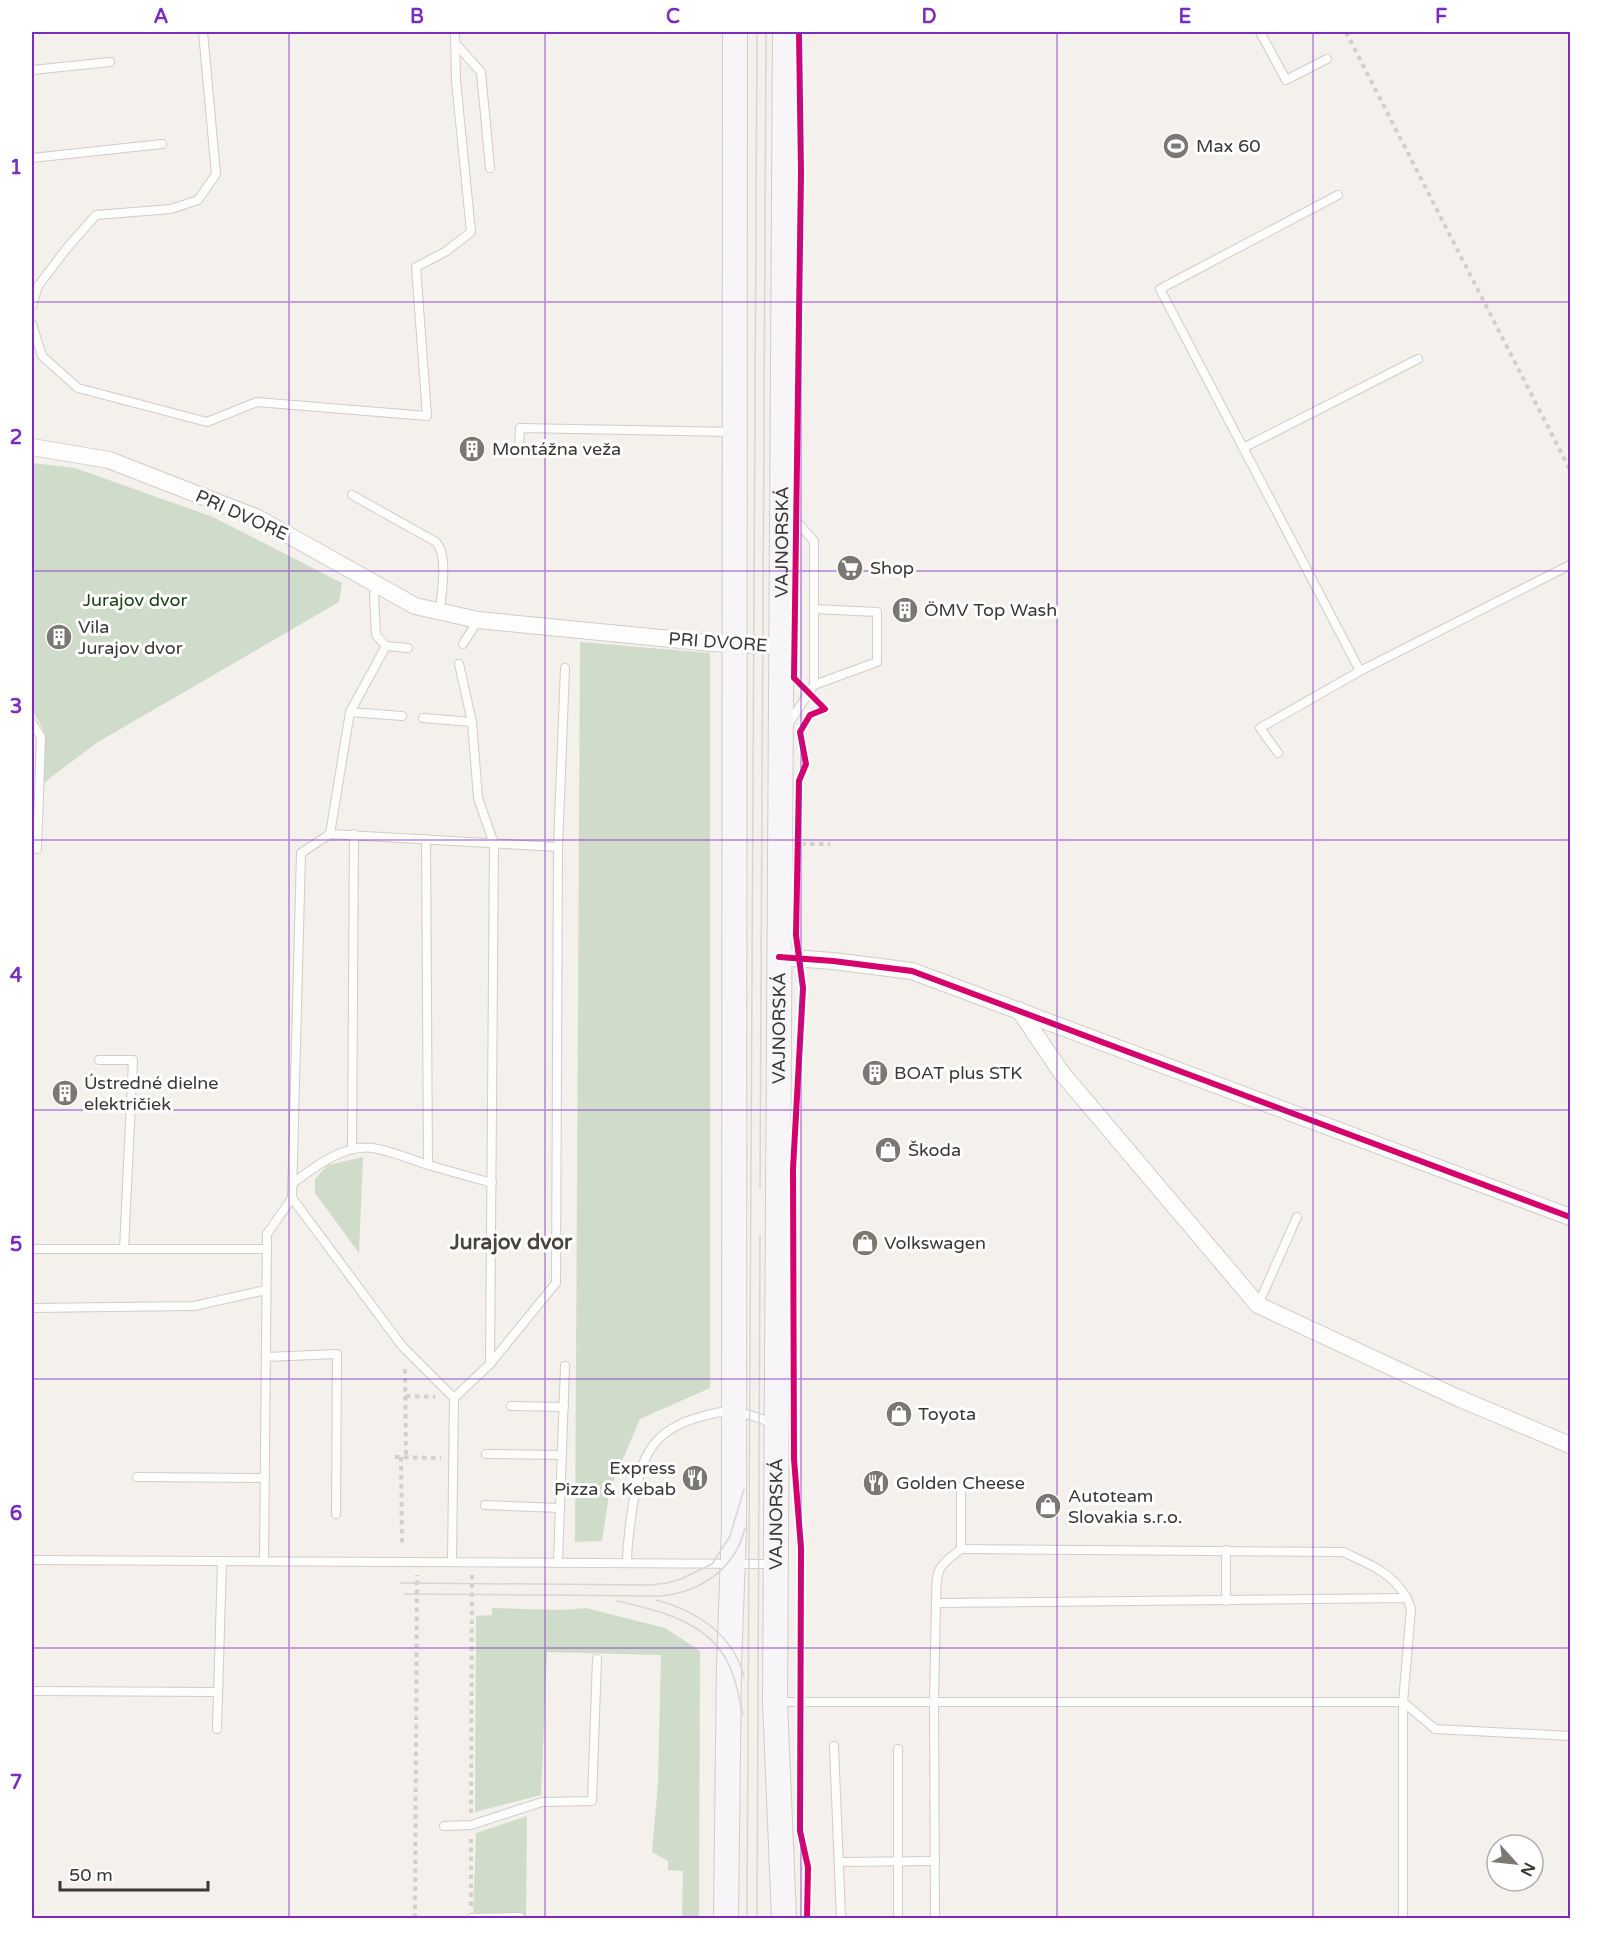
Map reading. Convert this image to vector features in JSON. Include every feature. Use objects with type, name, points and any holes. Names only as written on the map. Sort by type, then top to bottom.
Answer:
[{"type":"main road","points":[[726,1918],[734,1411],[735,32]]},
{"type":"main road","name":"VAJNORSKÁ","points":[[784,1918],[775,1702],[785,32]]},
{"type":"street","name":"PRI DVORE","points":[[32,447],[109,460],[258,518],[415,606],[478,620],[734,644],[781,646]]},
{"type":"street","points":[[779,957],[912,971],[1570,1216]]},
{"type":"street","points":[[1019,1010],[1061,1072],[1258,1305],[1458,1398],[1570,1445]]},
{"type":"lane","points":[[32,306],[38,286],[96,215],[171,208],[198,200],[216,174],[203,32]]},
{"type":"lane","points":[[32,324],[42,356],[78,388],[207,422],[257,402],[428,416],[416,267],[446,252],[471,232],[456,81],[455,32]]},
{"type":"lane","points":[[1260,32],[1286,80],[1327,59]]},
{"type":"lane","points":[[455,43],[481,72],[490,168]]},
{"type":"lane","points":[[32,70],[110,62]]},
{"type":"lane","points":[[32,158],[162,144]]},
{"type":"lane","points":[[1338,195],[1160,290],[1360,671]]},
{"type":"lane","points":[[1243,448],[1418,359]]},
{"type":"lane","points":[[519,449],[520,428],[734,432]]},
{"type":"lane","points":[[352,495],[440,546],[444,559],[440,611]]},
{"type":"lane","points":[[780,736],[814,685],[814,541],[782,504]]},
{"type":"lane","points":[[1278,753],[1260,728],[1360,671],[1570,565]]},
{"type":"lane","points":[[378,585],[374,595],[376,635],[386,646],[408,648]]},
{"type":"lane","points":[[814,609],[877,612],[877,662],[814,685]]},
{"type":"lane","points":[[463,644],[478,620]]},
{"type":"lane","points":[[330,834],[350,712],[386,646]]},
{"type":"lane","points":[[459,664],[472,722],[478,798],[494,844],[490,1364]]},
{"type":"lane","points":[[452,1562],[454,1398],[490,1364],[556,1283],[558,847],[565,668]]},
{"type":"lane","points":[[350,712],[402,716]]},
{"type":"lane","points":[[423,718],[472,722]]},
{"type":"lane","points":[[32,723],[40,737],[37,849],[32,849]]},
{"type":"lane","points":[[264,1561],[267,1234],[292,1198],[301,853],[330,834],[558,847]]},
{"type":"lane","points":[[352,1149],[354,834]]},
{"type":"lane","points":[[426,839],[428,1165]]},
{"type":"lane","points":[[99,1060],[133,1060],[124,1249]]},
{"type":"lane","points":[[292,1184],[316,1166],[352,1149],[372,1148],[492,1183]]},
{"type":"lane","points":[[292,1198],[402,1346],[454,1398]]},
{"type":"lane","points":[[1258,1305],[1297,1217]]},
{"type":"lane","points":[[32,1249],[267,1249]]},
{"type":"lane","points":[[32,1308],[194,1306],[266,1290]]},
{"type":"lane","points":[[266,1356],[336,1354],[336,1514]]},
{"type":"lane","points":[[558,1563],[565,1366]]},
{"type":"lane","points":[[511,1406],[564,1407]]},
{"type":"lane","points":[[627,1563],[627,1543],[638,1473],[650,1448],[666,1432],[689,1420],[718,1412],[734,1411],[776,1424]]},
{"type":"lane","points":[[486,1454],[562,1455]]},
{"type":"lane","points":[[137,1477],[265,1478]]},
{"type":"lane","points":[[961,1549],[962,1487]]},
{"type":"lane","points":[[485,1505],[560,1508]]},
{"type":"lane","points":[[935,1918],[934,1702],[937,1572],[942,1564],[961,1549],[1343,1552],[1382,1571],[1397,1582],[1411,1608],[1403,1702],[1403,1918]]},
{"type":"lane","points":[[1226,1550],[1226,1601]]},
{"type":"lane","points":[[32,1560],[776,1564]]},
{"type":"lane","points":[[217,1729],[222,1561]]},
{"type":"lane","points":[[936,1603],[1407,1598]]},
{"type":"lane","points":[[444,1826],[471,1825],[542,1802],[592,1801],[597,1659]]},
{"type":"lane","points":[[32,1691],[218,1692]]},
{"type":"lane","points":[[775,1702],[1403,1702],[1435,1729],[1570,1736]]},
{"type":"lane","points":[[834,1746],[841,1918]]},
{"type":"lane","points":[[898,1749],[900,1861],[898,1918]]},
{"type":"lane","points":[[840,1862],[935,1861]]},
{"type":"lane","points":[[471,1918],[520,1917]]},
{"type":"path","points":[[1346,32],[1570,470]]},
{"type":"path","points":[[798,844],[830,844]]},
{"type":"path","points":[[402,1547],[405,1360]]},
{"type":"path","points":[[406,1396],[454,1398]]},
{"type":"path","points":[[395,1457],[453,1458]]},
{"type":"path","points":[[415,1918],[417,1562]]},
{"type":"path","points":[[471,1907],[472,1562]]},
{"type":"green space","name":"Jurajov dvor","points":[[32,463],[75,468],[213,517],[342,583],[339,602],[98,742],[42,784],[43,729],[32,710]]},
{"type":"green space","points":[[580,642],[710,653],[710,1388],[640,1419],[610,1489],[602,1541],[575,1542]]},
{"type":"green space","points":[[363,1157],[359,1253],[315,1193],[315,1179],[328,1165]]},
{"type":"green space","points":[[492,1608],[562,1610],[586,1608],[665,1628],[700,1651],[699,1918],[682,1918],[683,1871],[668,1870],[668,1861],[652,1852],[658,1783],[661,1655],[547,1652],[541,1795],[475,1812],[476,1616],[492,1615]]},
{"type":"green space","points":[[527,1816],[526,1918],[473,1918],[476,1833]]},
{"type":"tram line","points":[[747,1918],[757,32]]},
{"type":"tram line","points":[[760,1187],[766,32]]},
{"type":"tram line","points":[[757,1918],[760,1235]]},
{"type":"tram line","points":[[400,1583],[650,1585],[667,1583],[712,1564],[730,1536],[744,1489]]},
{"type":"tram line","points":[[404,1594],[661,1596],[676,1594],[703,1584],[725,1566],[740,1543],[745,1528]]},
{"type":"tram line","points":[[656,1600],[685,1610],[711,1627],[732,1649],[744,1677]]},
{"type":"tram line","points":[[617,1601],[681,1620],[709,1638],[720,1650],[732,1671],[743,1715]]},
{"type":"cycle path","points":[[799,32],[801,173],[794,678],[825,709],[810,715],[800,732],[806,764],[799,781],[796,935],[803,988],[793,1169],[794,1459],[801,1548],[800,1831],[808,1867],[807,1918]]},
{"type":"cycle path","points":[[779,957],[912,971],[1570,1217]]},
{"type":"place","name":"Max 60","points":[[1176,146]]},
{"type":"place","name":"Montážna veža","points":[[472,449]]},
{"type":"place","name":"Shop","points":[[850,568]]},
{"type":"place","name":"ÖMV Top Wash","points":[[905,610]]},
{"type":"place","name":"Vila Jurajov dvor","points":[[59,637]]},
{"type":"place","name":"BOAT plus STK","points":[[875,1073]]},
{"type":"place","name":"Ústredné dielne električiek","points":[[65,1093]]},
{"type":"place","name":"Škoda","points":[[888,1150]]},
{"type":"place","name":"Volkswagen","points":[[865,1243]]},
{"type":"place","name":"Toyota","points":[[899,1414]]},
{"type":"place","name":"Express Pizza & Kebab","points":[[695,1478]]},
{"type":"place","name":"Golden Cheese","points":[[876,1483]]},
{"type":"place","name":"Autoteam Slovakia s.r.o.","points":[[1048,1506]]},
{"type":"district","name":"Jurajov dvor","points":[[511,1242]]}]
